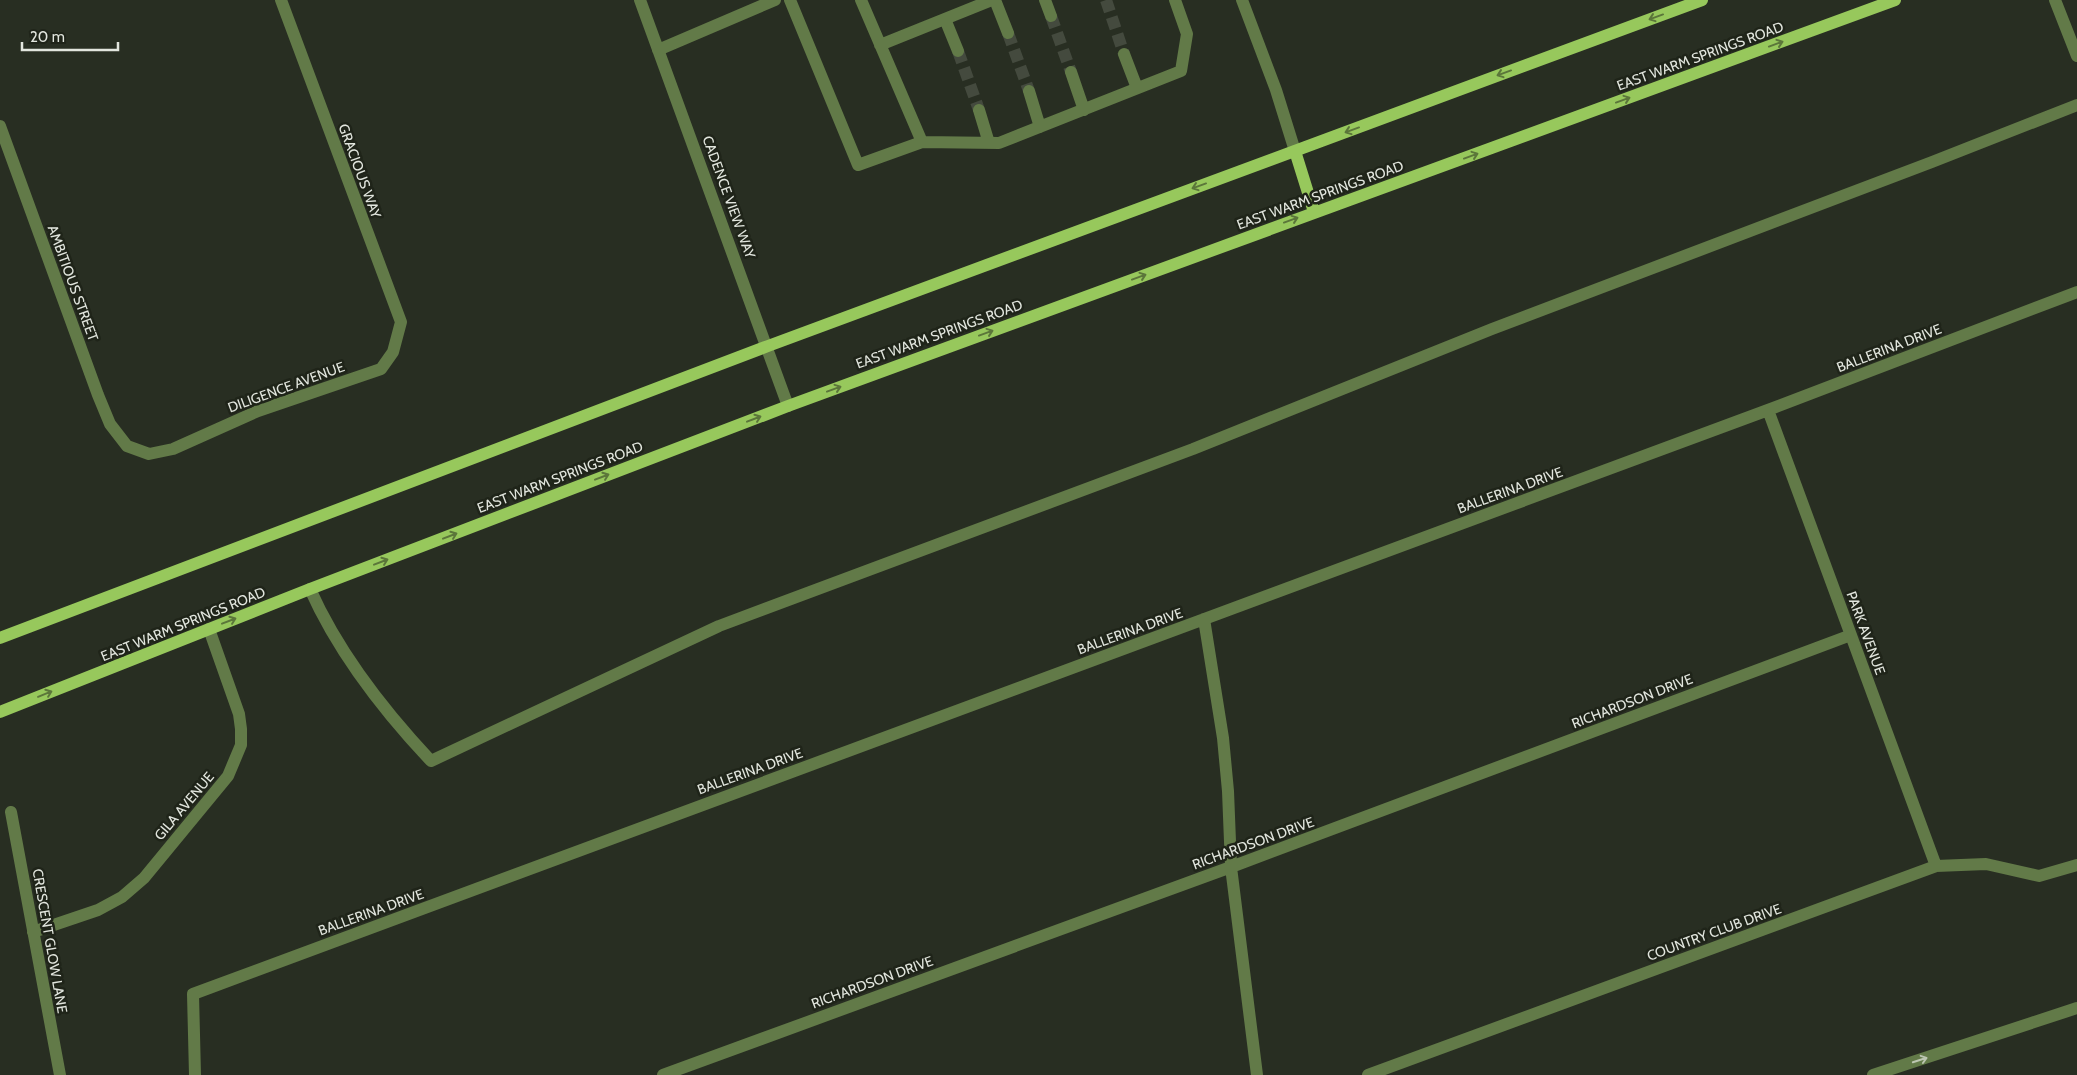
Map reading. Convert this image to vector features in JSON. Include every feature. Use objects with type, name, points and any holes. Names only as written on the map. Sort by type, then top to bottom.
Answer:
[{"type":"main road","points":[[0,638],[768,346],[1702,0]]},
{"type":"main road","name":"EAST WARM SPRINGS ROAD","points":[[0,712],[310,589],[788,406],[1895,0]]},
{"type":"main road","points":[[1295,151],[1314,212]]},
{"type":"street","name":"GRACIOUS WAY","points":[[281,0],[401,322],[394,352]]},
{"type":"street","name":"CADENCE VIEW WAY","points":[[640,0],[768,346],[788,406]]},
{"type":"street","points":[[658,50],[775,0]]},
{"type":"street","points":[[790,0],[858,165],[922,142],[999,143],[1181,70],[1187,34],[1175,0]]},
{"type":"street","points":[[861,0],[922,142]]},
{"type":"street","points":[[880,45],[994,0],[1008,33]]},
{"type":"street","points":[[1045,0],[1051,16]]},
{"type":"street","points":[[1242,0],[1276,90],[1295,151]]},
{"type":"street","points":[[2055,0],[2077,56]]},
{"type":"street","points":[[946,19],[958,51]]},
{"type":"street","points":[[1124,54],[1137,88]]},
{"type":"street","points":[[1071,72],[1084,110]]},
{"type":"street","points":[[1029,91],[1040,127]]},
{"type":"street","points":[[310,589],[324,622],[360,677],[407,736],[431,761],[719,626],[1193,449],[1492,329],[2077,105]]},
{"type":"street","points":[[979,110],[989,143]]},
{"type":"street","name":"AMBITIOUS STREET","points":[[0,126],[98,395],[110,424],[127,446]]},
{"type":"street","name":"BALLERINA DRIVE","points":[[195,1075],[192,994],[1768,410],[2077,292]]},
{"type":"street","name":"DILIGENCE AVENUE","points":[[127,446],[149,454],[173,449],[258,410],[381,369],[394,352]]},
{"type":"street","name":"PARK AVENUE","points":[[1768,410],[1936,866]]},
{"type":"street","points":[[1204,619],[1223,738],[1231,867],[1257,1075]]},
{"type":"street","name":"GILA AVENUE","points":[[34,932],[98,910],[122,897],[144,878],[228,776],[240,745],[240,721],[209,629]]},
{"type":"street","name":"RICHARDSON DRIVE","points":[[663,1075],[1231,867],[1851,635]]},
{"type":"street","name":"CRESCENT GLOW LANE","points":[[11,812],[60,1075]]},
{"type":"street","name":"COUNTRY CLUB DRIVE","points":[[1368,1075],[1936,866],[1986,864],[2039,876],[2077,865]]},
{"type":"street","points":[[1873,1075],[2077,1008]]},
{"type":"tunnel","points":[[1106,0],[1124,54]]},
{"type":"tunnel","points":[[1051,16],[1071,72]]},
{"type":"tunnel","points":[[1008,33],[1029,91]]},
{"type":"tunnel","points":[[958,51],[979,110]]}]
